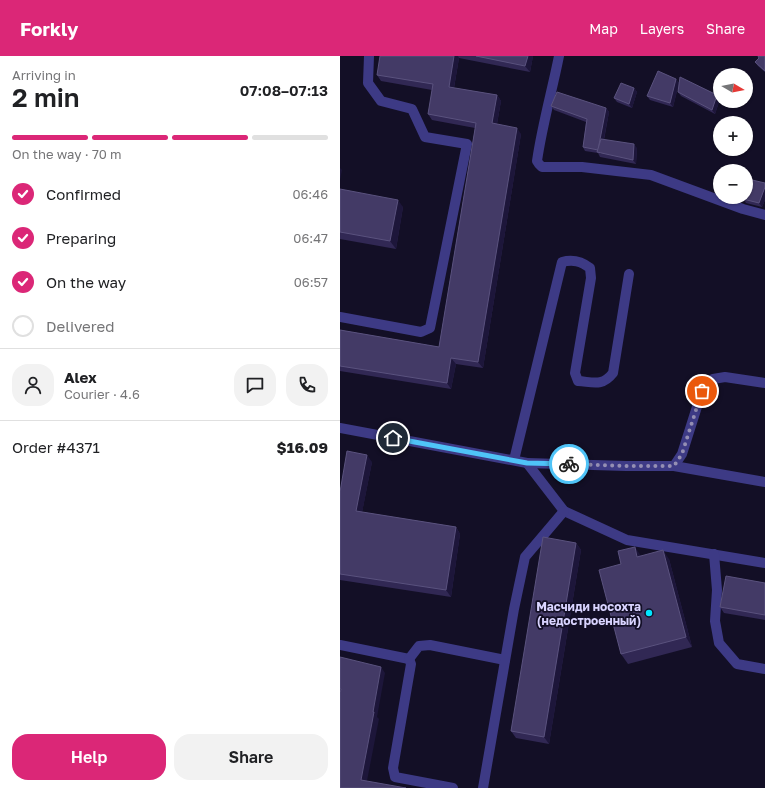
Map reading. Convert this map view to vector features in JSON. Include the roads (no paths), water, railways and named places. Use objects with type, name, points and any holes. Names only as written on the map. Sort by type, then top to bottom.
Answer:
[{"type":"street","points":[[340,316],[421,332],[430,328],[467,144],[425,137],[412,109],[381,102],[368,83],[369,56]]},
{"type":"street","points":[[559,56],[541,135],[537,161],[542,167],[582,167],[651,175],[737,207],[765,214]]},
{"type":"street","points":[[514,460],[562,262],[569,260],[583,262],[590,268],[591,278],[575,373],[578,380],[600,383],[607,380],[613,373],[629,274]]},
{"type":"street","points":[[674,466],[682,454],[702,391],[713,379],[724,376],[765,383]]},
{"type":"street","points":[[340,428],[527,463],[674,466],[765,482]]},
{"type":"street","points":[[527,463],[564,511],[626,540],[765,563]]},
{"type":"street","points":[[483,788],[514,609],[525,557],[564,511]]},
{"type":"street","points":[[714,554],[717,590],[715,621],[719,643],[737,664],[765,669]]},
{"type":"street","points":[[340,645],[409,659]]},
{"type":"street","points":[[409,659],[419,646],[430,645],[505,660]]},
{"type":"street","points":[[409,659],[411,664],[393,768],[395,777],[453,788]]},
{"type":"place","name":"Масчиди носохта (недостроенный)","points":[[649,613]]}]
